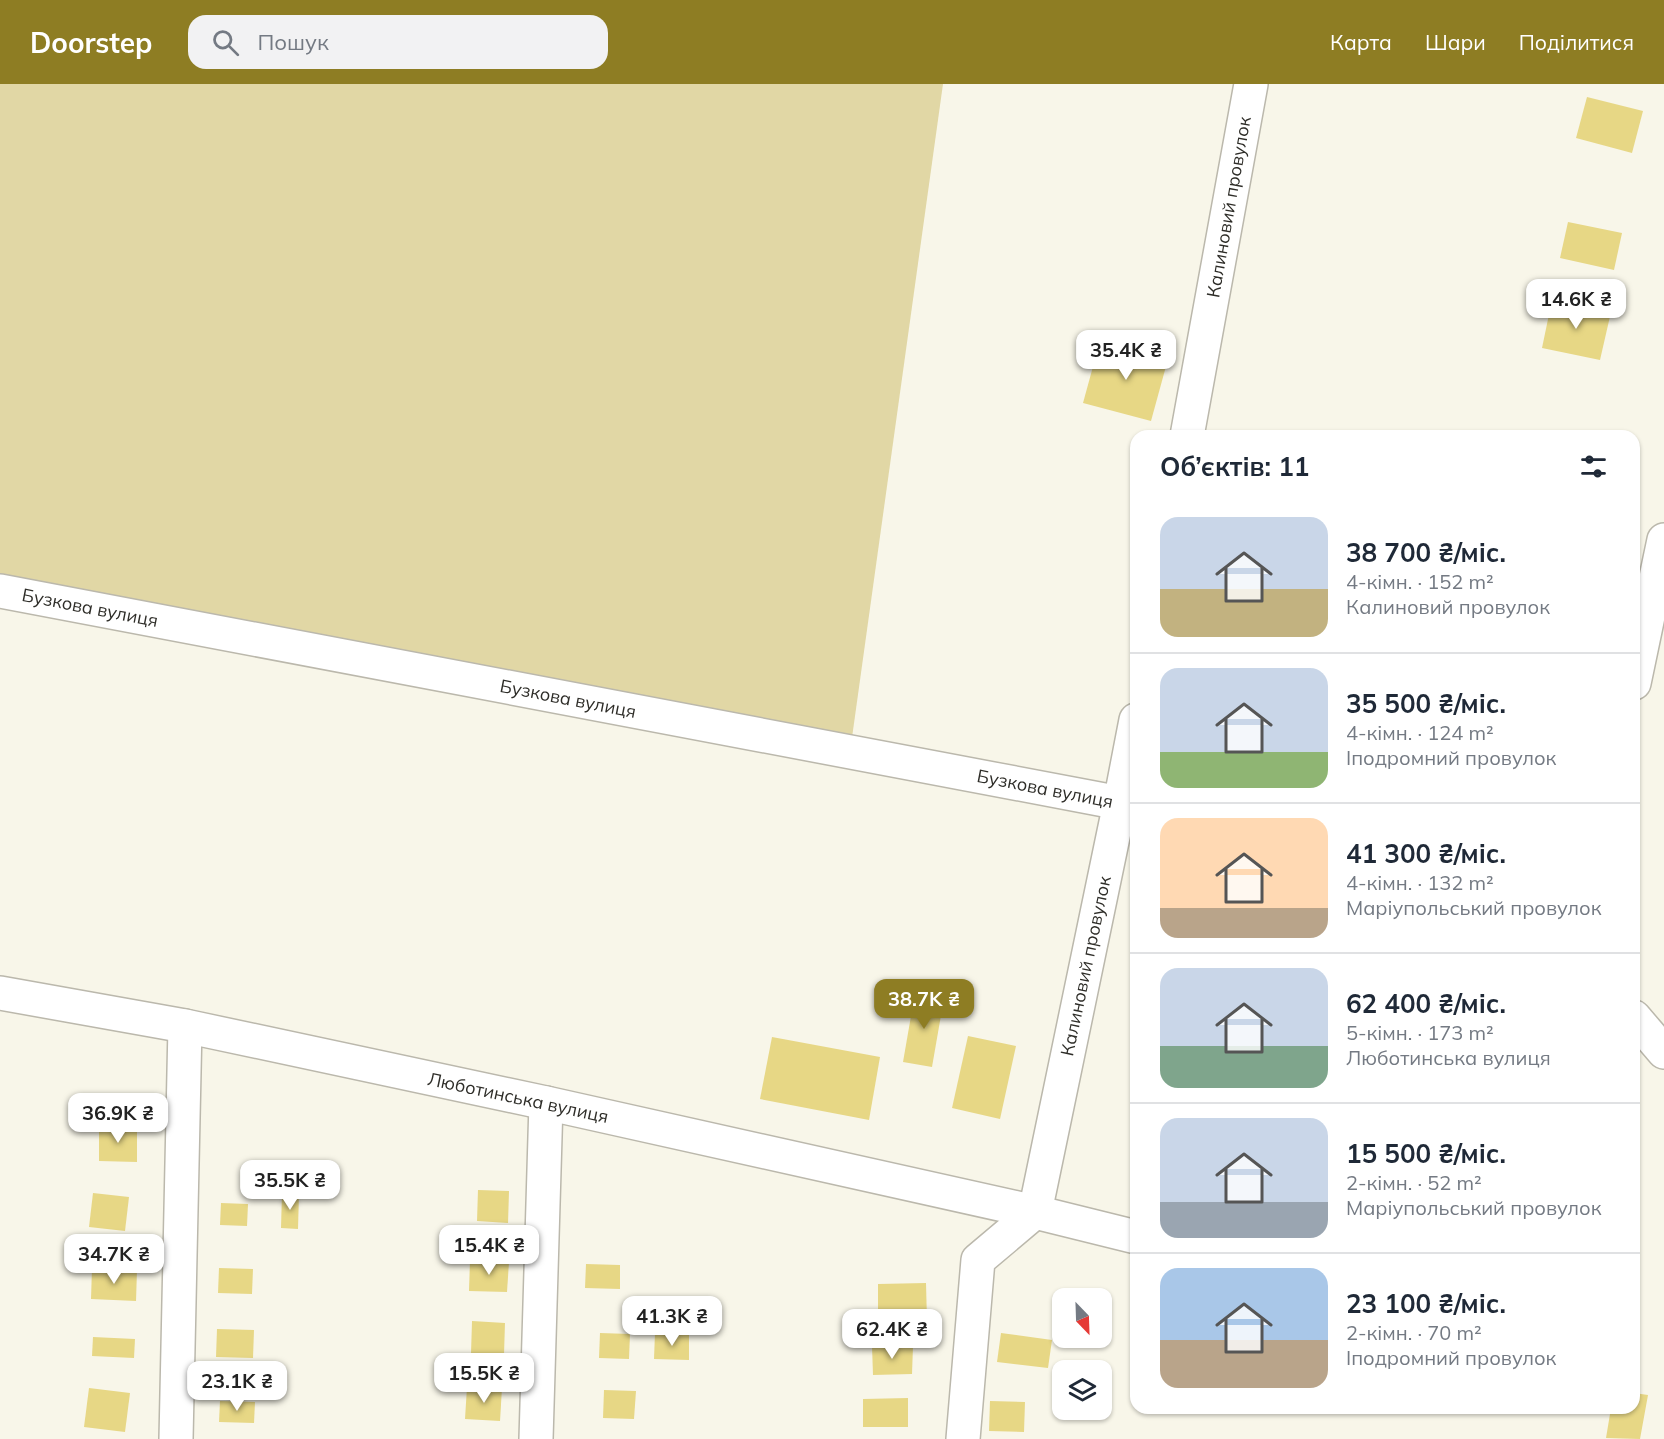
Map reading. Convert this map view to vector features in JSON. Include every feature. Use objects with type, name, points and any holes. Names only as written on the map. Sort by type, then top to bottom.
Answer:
[{"type":"street","name":"Калиновий провулок","points":[[1188,430],[1251,84]]},
{"type":"street","points":[[1640,654],[1664,540]]},
{"type":"street","name":"Бузкова вулиця","points":[[0,591],[1128,804]]},
{"type":"street","name":"Калиновий провулок","points":[[1035,1212],[1128,804],[1130,783]]},
{"type":"street","name":"Люботинська вулиця","points":[[0,993],[185,1026],[546,1103],[1035,1212],[1130,1236]]},
{"type":"street","points":[[1640,1024],[1664,1052]]},
{"type":"street","points":[[176,1439],[185,1026]]},
{"type":"street","points":[[536,1439],[546,1103]]},
{"type":"street","points":[[963,1439],[978,1260],[1035,1212]]},
{"type":"shaded area","points":[[0,84],[943,84],[850,752],[0,591]]},
{"type":"building","points":[[1587,97],[1643,111],[1632,153],[1576,138]]},
{"type":"building","points":[[1568,222],[1622,233],[1614,270],[1560,258]]},
{"type":"building","points":[[1552,300],[1611,312],[1600,360],[1542,348]]},
{"type":"building","points":[[1100,341],[1168,359],[1151,421],[1083,403]]},
{"type":"building","points":[[915,993],[944,998],[932,1067],[903,1062]]},
{"type":"building","points":[[968,1036],[1016,1046],[1000,1119],[952,1108]]},
{"type":"building","points":[[772,1037],[880,1057],[869,1120],[760,1099]]},
{"type":"building","points":[[99,1127],[137,1128],[137,1162],[99,1161]]},
{"type":"building","points":[[478,1190],[509,1191],[508,1223],[477,1221]]},
{"type":"building","points":[[93,1193],[129,1197],[125,1231],[89,1227]]},
{"type":"building","points":[[282,1193],[299,1194],[298,1229],[281,1228]]},
{"type":"building","points":[[221,1203],[248,1204],[247,1226],[220,1225]]},
{"type":"building","points":[[470,1260],[509,1262],[507,1292],[469,1291]]},
{"type":"building","points":[[586,1264],[620,1265],[620,1289],[585,1288]]},
{"type":"building","points":[[92,1268],[137,1270],[136,1301],[91,1299]]},
{"type":"building","points":[[219,1268],[253,1269],[252,1294],[218,1293]]},
{"type":"building","points":[[926,1283],[927,1321],[878,1322],[878,1284]]},
{"type":"building","points":[[472,1321],[505,1323],[504,1354],[471,1353]]},
{"type":"building","points":[[217,1329],[254,1330],[253,1358],[216,1357]]},
{"type":"building","points":[[600,1333],[630,1334],[629,1359],[599,1358]]},
{"type":"building","points":[[655,1333],[689,1335],[689,1360],[654,1359]]},
{"type":"building","points":[[1001,1333],[1052,1340],[1048,1368],[997,1362]]},
{"type":"building","points":[[93,1337],[135,1339],[134,1358],[92,1356]]},
{"type":"building","points":[[872,1346],[913,1346],[912,1374],[873,1375]]},
{"type":"building","points":[[467,1387],[502,1388],[500,1421],[465,1419]]},
{"type":"building","points":[[89,1388],[130,1393],[125,1432],[84,1427]]},
{"type":"building","points":[[604,1390],[636,1391],[634,1419],[603,1418]]},
{"type":"building","points":[[1640,1394],[1648,1395],[1640,1439],[1606,1438],[1610,1414],[1640,1414]]},
{"type":"building","points":[[908,1398],[908,1427],[863,1427],[863,1399]]},
{"type":"building","points":[[220,1401],[255,1402],[254,1423],[219,1422]]},
{"type":"building","points":[[990,1401],[1025,1402],[1024,1432],[989,1431]]}]
